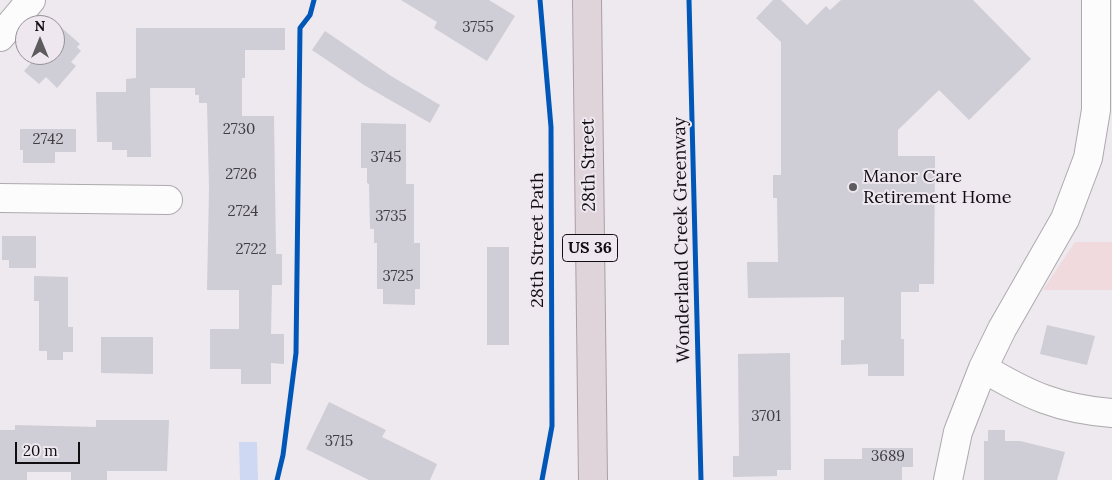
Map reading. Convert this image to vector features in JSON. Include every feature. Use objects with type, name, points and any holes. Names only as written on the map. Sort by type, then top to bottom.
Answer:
[{"type":"highway","name":"28th Street","points":[[587,0],[594,480]]},
{"type":"street","points":[[0,37],[31,0]]},
{"type":"street","points":[[948,480],[958,432],[984,368],[1002,329],[1065,219],[1088,158],[1102,134],[1096,110],[1096,0]]},
{"type":"street","points":[[0,198],[168,200]]},
{"type":"street","points":[[984,368],[1018,389],[1043,400],[1081,411],[1112,413]]},
{"type":"shaded area","points":[[1075,242],[1112,242],[1112,290],[1043,290]]},
{"type":"water","points":[[239,442],[257,442],[258,480],[240,480]]},
{"type":"building","points":[[401,0],[489,0],[515,16],[487,61],[434,28],[437,22]]},
{"type":"building","name":"Manor Care Retirement Home","points":[[773,0],[781,0],[807,25],[826,6],[830,10],[841,0],[973,0],[1031,59],[969,120],[939,90],[898,130],[898,156],[935,156],[934,284],[919,284],[919,292],[901,292],[901,339],[904,339],[904,376],[868,376],[868,364],[841,365],[841,340],[844,340],[844,297],[748,298],[747,262],[778,262],[777,198],[773,198],[773,175],[781,175],[781,42],[756,18]]},
{"type":"building","points":[[136,28],[285,28],[285,50],[245,50],[245,78],[242,78],[242,116],[274,116],[276,254],[282,254],[282,285],[272,285],[271,334],[284,334],[284,364],[271,363],[271,384],[241,384],[241,369],[210,369],[210,329],[239,329],[239,290],[207,290],[209,189],[207,103],[199,103],[199,95],[195,95],[195,88],[150,88],[151,157],[127,157],[127,150],[112,150],[112,142],[97,142],[96,92],[126,92],[126,79],[136,78]]},
{"type":"building","points":[[65,31],[80,44],[77,47],[81,51],[71,62],[76,66],[57,88],[46,77],[39,84],[24,71],[29,65],[65,65]]},
{"type":"building","points":[[325,31],[391,76],[440,105],[430,123],[364,85],[312,50]]},
{"type":"building","points":[[361,123],[406,124],[406,184],[414,184],[414,243],[420,243],[420,289],[415,289],[415,305],[383,304],[383,289],[377,289],[377,243],[374,243],[374,229],[370,229],[367,168],[361,168]]},
{"type":"building","points":[[20,129],[76,129],[76,152],[55,152],[55,163],[23,163],[23,150],[20,150]]},
{"type":"building","points":[[2,236],[36,236],[36,268],[9,268],[9,260],[2,260]]},
{"type":"building","points":[[487,247],[509,247],[509,345],[487,345]]},
{"type":"building","points":[[34,276],[68,277],[68,327],[73,327],[73,352],[63,352],[63,360],[47,360],[47,351],[39,351],[39,301],[34,301]]},
{"type":"building","points":[[1047,325],[1095,336],[1087,365],[1040,354]]},
{"type":"building","points":[[101,337],[153,337],[153,374],[101,373]]},
{"type":"building","points":[[790,353],[791,470],[777,470],[777,476],[733,477],[733,456],[739,456],[738,354]]},
{"type":"building","points":[[329,402],[386,430],[382,437],[437,464],[430,480],[369,480],[306,449]]},
{"type":"building","points":[[96,420],[169,420],[167,471],[107,471],[107,480],[71,480],[71,472],[27,472],[27,480],[0,480],[0,430],[15,430],[15,425],[96,427]]},
{"type":"building","points":[[988,430],[1005,430],[1005,441],[1020,441],[1065,452],[1057,480],[984,480],[984,441],[988,441]]},
{"type":"building","points":[[862,448],[913,448],[913,467],[902,467],[902,480],[824,480],[824,459],[862,459]]},
{"type":"cycle path","points":[[277,480],[283,455],[296,353],[300,28],[310,15],[314,0]]},
{"type":"cycle path","name":"28th Street Path","points":[[540,0],[551,127],[552,426],[542,480]]},
{"type":"cycle path","name":"Wonderland Creek Greenway","points":[[689,0],[701,480]]},
{"type":"place","name":"Manor Care Retirement Home","points":[[853,187]]}]
